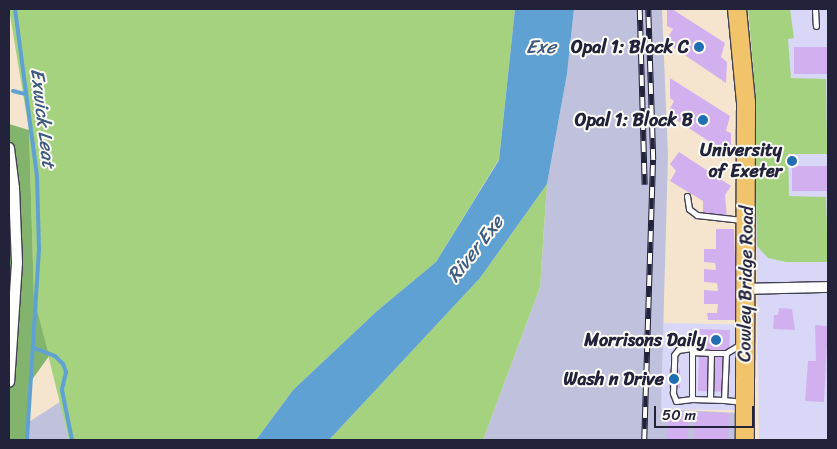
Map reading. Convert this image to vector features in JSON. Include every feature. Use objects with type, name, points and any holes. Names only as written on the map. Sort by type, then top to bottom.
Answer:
[{"type":"highway","name":"Cowley Bridge Road","points":[[737,9],[746,102],[748,220],[744,402],[745,440]]},
{"type":"street","points":[[9,148],[14,188],[17,263],[9,382]]},
{"type":"street","points":[[746,289],[828,287]]},
{"type":"lane","points":[[815,9],[816,26]]},
{"type":"lane","points":[[687,196],[689,209],[702,218],[748,220]]},
{"type":"lane","points":[[692,340],[692,398]]},
{"type":"lane","points":[[744,402],[692,398],[676,401],[673,393],[674,355],[678,350],[726,353],[745,341]]},
{"type":"lane","points":[[710,400],[711,353]]},
{"type":"lane","points":[[724,400],[726,353]]},
{"type":"shaded area","points":[[574,9],[662,9],[668,155],[661,409],[740,413],[740,440],[483,440],[540,287],[547,184],[567,74]]},
{"type":"shaded area","name":"University of Exeter","points":[[748,9],[828,9],[828,440],[759,440],[754,77]]},
{"type":"shaded area","points":[[662,323],[741,324],[739,410],[660,409]]},
{"type":"shaded area","points":[[60,402],[69,440],[23,440],[21,427]]},
{"type":"green space","points":[[9,9],[515,9],[499,159],[436,262],[377,311],[293,390],[256,440],[69,440],[34,298],[29,130]]},
{"type":"green space","points":[[748,9],[790,9],[794,38],[788,39],[791,78],[826,79],[827,154],[788,154],[789,196],[826,197],[828,262],[786,262],[768,258],[757,246],[754,77]]},
{"type":"green space","points":[[9,124],[29,130],[34,298],[49,356],[29,384],[26,440],[9,440]]},
{"type":"green space","points":[[547,184],[540,287],[483,440],[329,440],[480,278]]},
{"type":"water","name":"Exe","points":[[515,9],[574,9],[567,74],[547,184],[480,278],[329,440],[256,440],[293,390],[377,311],[436,262],[499,160]]},
{"type":"building","name":"Opal 1: Block C","points":[[667,9],[672,9],[725,43],[721,57],[727,62],[726,83],[670,45],[672,42],[667,39],[673,29],[667,26]]},
{"type":"building","points":[[794,47],[828,47],[828,74],[794,74]]},
{"type":"building","name":"Opal 1: Block B","points":[[670,78],[730,116],[726,131],[731,133],[731,156],[672,117],[673,113],[669,110],[674,101],[670,98]]},
{"type":"building","points":[[679,152],[731,186],[725,195],[727,219],[722,215],[703,215],[703,201],[670,181],[676,171],[670,164]]},
{"type":"building","points":[[792,166],[828,166],[828,191],[792,191]]},
{"type":"building","points":[[716,229],[734,229],[737,320],[708,320],[707,313],[717,313],[718,304],[704,304],[704,290],[718,291],[717,283],[704,282],[704,269],[716,270],[715,263],[704,262],[704,249],[716,249]]},
{"type":"building","points":[[779,308],[792,309],[795,330],[773,329],[774,315],[778,315]]},
{"type":"building","points":[[815,325],[828,326],[824,402],[805,401],[808,361],[816,361]]},
{"type":"building","points":[[700,329],[730,330],[728,392],[698,391]]},
{"type":"building","name":"Wash n Drive","points":[[669,369],[680,369],[680,388],[669,388]]},
{"type":"building","points":[[695,412],[729,413],[728,440],[694,440]]},
{"type":"building","points":[[668,413],[689,414],[688,440],[667,440]]},
{"type":"waterway","name":"Exwick Leat","points":[[15,9],[37,177],[39,249],[27,440]]},
{"type":"waterway","points":[[13,91],[25,94]]},
{"type":"waterway","points":[[34,348],[55,356],[63,364],[66,372],[62,390],[72,440]]},
{"type":"railway","points":[[640,9],[645,185]]},
{"type":"railway","points":[[644,440],[653,160],[648,9]]},
{"type":"place","name":"Opal 1: Block C","points":[[699,47]]},
{"type":"place","name":"Opal 1: Block B","points":[[703,120]]},
{"type":"place","name":"University of Exeter","points":[[792,161]]},
{"type":"place","name":"Morrisons Daily","points":[[716,340]]},
{"type":"place","name":"Wash n Drive","points":[[674,379]]},
{"type":"water label","name":"River Exe","points":[[475,249]]}]
